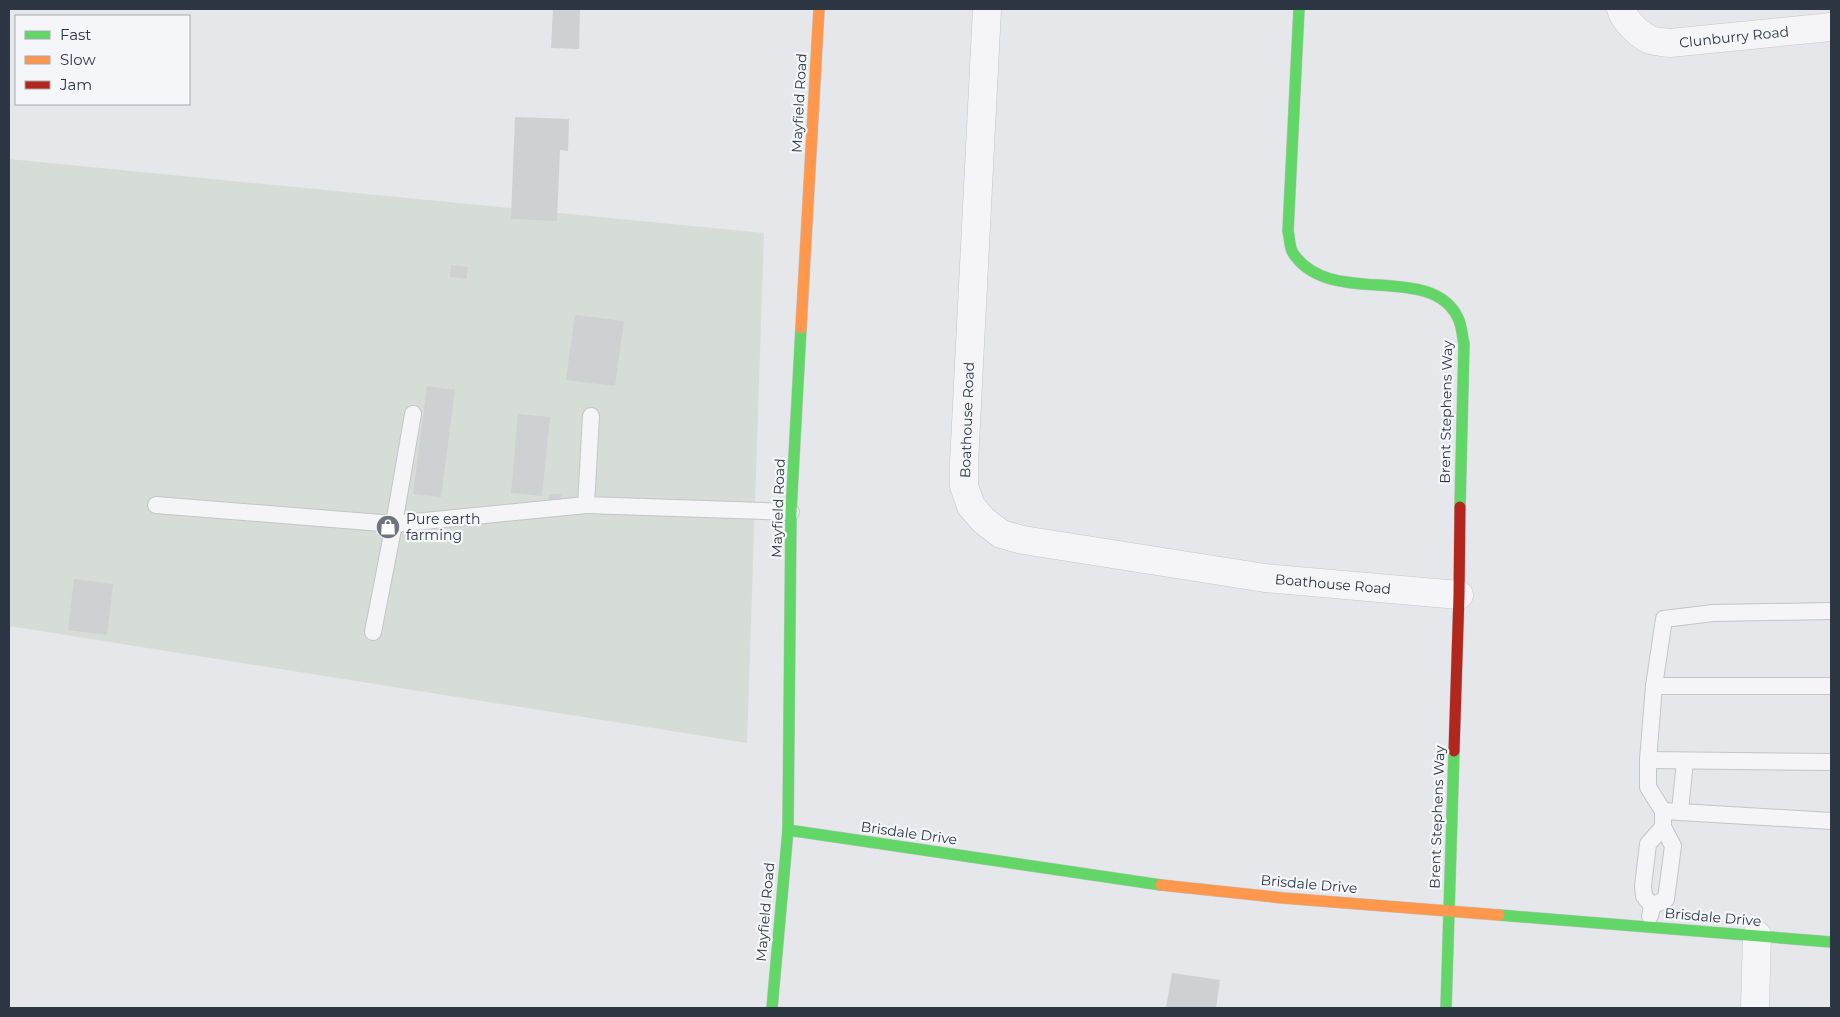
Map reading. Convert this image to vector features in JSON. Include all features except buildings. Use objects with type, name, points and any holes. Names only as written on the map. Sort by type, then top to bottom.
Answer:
[{"type":"street","name":"Mayfield Road","points":[[772,1008],[788,830],[791,512],[819,9]]},
{"type":"street","name":"Boathouse Road","points":[[986,9],[964,463],[964,486],[971,506],[983,520],[1001,534],[1023,540],[1265,578],[1459,595]]},
{"type":"street","name":"Brent Stephens Way","points":[[1299,9],[1288,231],[1293,252],[1306,270],[1325,278],[1427,290],[1445,300],[1457,314],[1462,328],[1464,344],[1460,455],[1459,595],[1446,1008]]},
{"type":"street","name":"Clunburry Road","points":[[1621,9],[1622,13],[1634,27],[1650,40],[1670,43],[1831,27]]},
{"type":"street","name":"Brisdale Drive","points":[[788,830],[1151,884],[1283,898],[1831,942]]},
{"type":"street","points":[[1755,1008],[1757,935]]},
{"type":"lane","points":[[373,632],[413,414]]},
{"type":"lane","points":[[586,505],[591,416]]},
{"type":"lane","points":[[156,505],[394,524],[586,505],[791,512]]},
{"type":"lane","points":[[1652,906],[1666,899],[1673,846],[1663,828],[1663,811],[1648,787],[1648,760],[1654,686],[1664,619],[1713,613],[1831,611]]},
{"type":"lane","points":[[1654,686],[1831,686]]},
{"type":"lane","points":[[1648,760],[1831,762]]},
{"type":"lane","points":[[1680,811],[1685,761]]},
{"type":"lane","points":[[1663,811],[1831,821]]},
{"type":"lane","points":[[1648,926],[1652,906],[1644,896],[1643,886],[1648,844],[1663,828]]},
{"type":"shaded area","points":[[9,159],[764,233],[747,743],[9,626]]},
{"type":"traffic: fast","points":[[1299,9],[1288,231],[1291,248],[1293,253],[1309,270],[1330,279],[1403,287],[1426,292],[1445,301],[1458,318],[1464,344],[1460,507]]},
{"type":"traffic: fast","points":[[772,1008],[788,830],[791,512],[801,328]]},
{"type":"traffic: fast","points":[[1446,1008],[1454,751]]},
{"type":"traffic: fast","points":[[788,830],[1161,885]]},
{"type":"traffic: fast","points":[[1499,915],[1831,942]]},
{"type":"traffic: slow","points":[[801,328],[819,9]]},
{"type":"traffic: slow","points":[[1161,885],[1283,898],[1499,915]]},
{"type":"traffic: jam","points":[[1454,751],[1460,507]]},
{"type":"place","name":"Pure earth farming","points":[[388,527]]}]
